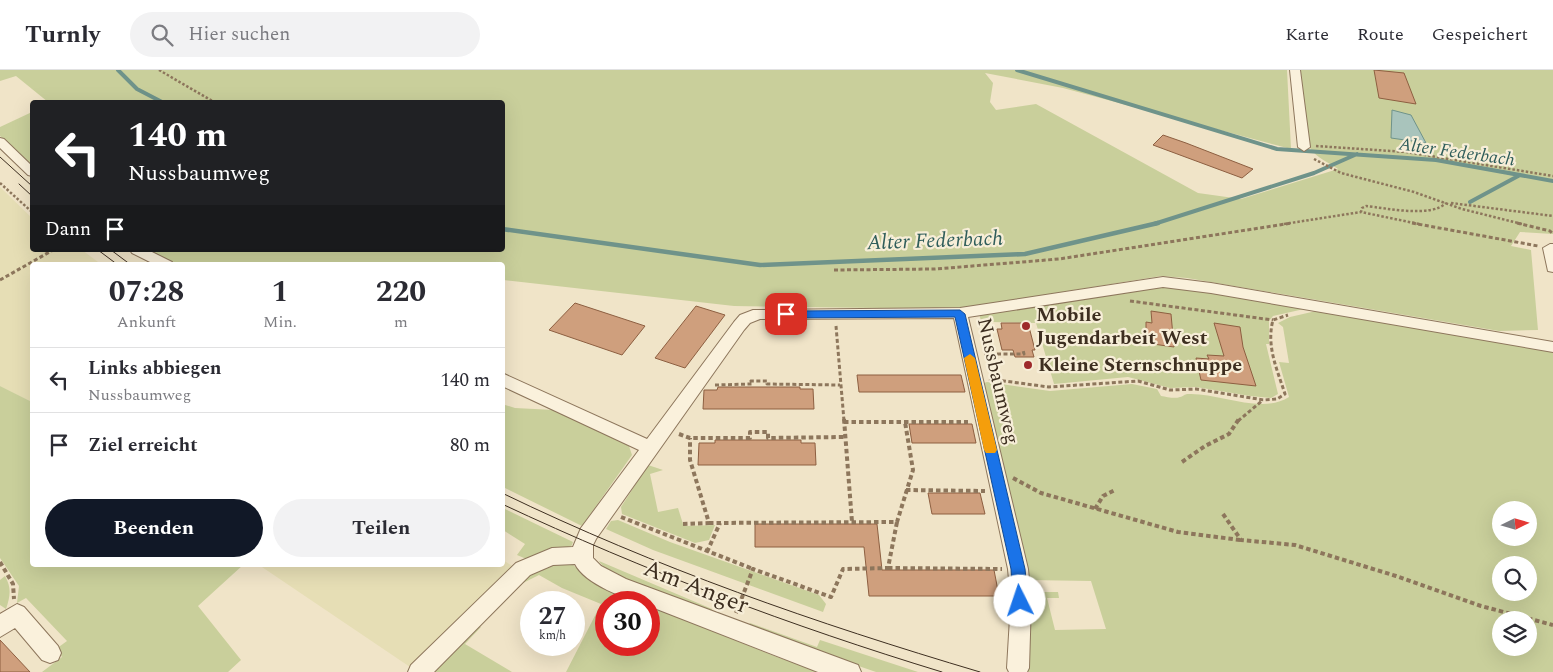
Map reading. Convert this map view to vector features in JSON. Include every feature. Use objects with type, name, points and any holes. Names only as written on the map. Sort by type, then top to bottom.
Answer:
[{"type":"street","points":[[1295,70],[1304,146]]},
{"type":"street","points":[[0,142],[30,170]]},
{"type":"street","points":[[1552,248],[1553,268]]},
{"type":"street","points":[[141,252],[161,262]]},
{"type":"street","points":[[960,314],[1163,282],[1315,305],[1553,347]]},
{"type":"street","name":"Nussbaumweg","points":[[604,510],[746,319],[758,314],[786,322],[835,315],[960,314],[983,422],[1018,569],[1020,601],[1018,668]]},
{"type":"street","points":[[505,380],[649,447]]},
{"type":"street","points":[[420,672],[523,569],[552,557],[581,555],[583,543],[604,510]]},
{"type":"street","name":"Am Anger","points":[[581,555],[586,566],[596,574],[619,585],[810,659],[850,672]]},
{"type":"lane","points":[[0,627],[17,614],[50,653]]},
{"type":"path","points":[[159,70],[211,100]]},
{"type":"path","points":[[1304,146],[1348,146],[1425,153],[1553,176]]},
{"type":"path","points":[[1314,159],[1341,174],[1446,202],[1553,216]]},
{"type":"path","points":[[0,183],[30,210]]},
{"type":"path","points":[[1361,212],[1362,208],[1366,206],[1423,211],[1441,208],[1446,202]]},
{"type":"path","points":[[1446,202],[1462,209],[1550,231],[1553,234]]},
{"type":"path","points":[[834,270],[935,269],[1059,259],[1361,212],[1398,222],[1552,248]]},
{"type":"path","points":[[32,262],[49,252]]},
{"type":"path","points":[[0,280],[30,263]]},
{"type":"path","points":[[1125,300],[1273,320],[1315,309],[1315,305]]},
{"type":"path","points":[[835,315],[852,522]]},
{"type":"path","points":[[974,377],[1049,387],[1138,381],[1170,390],[1196,389],[1264,400],[1277,399],[1286,394],[1272,353],[1270,329],[1273,320]]},
{"type":"path","points":[[969,353],[1024,354],[1023,350]]},
{"type":"path","points":[[699,381],[708,385],[752,384],[752,381],[767,381],[767,384],[840,385]]},
{"type":"path","points":[[1182,462],[1205,446],[1229,434],[1239,419],[1264,400]]},
{"type":"path","points":[[844,422],[983,422]]},
{"type":"path","points":[[888,568],[906,490],[913,470],[905,422]]},
{"type":"path","points":[[709,523],[690,460],[690,438],[750,438],[750,432],[768,432],[768,438],[845,436]]},
{"type":"path","points":[[996,473],[1008,475],[1041,492],[1178,532],[1295,545],[1396,576],[1481,606],[1553,625]]},
{"type":"path","points":[[906,490],[1000,491]]},
{"type":"path","points":[[1095,509],[1103,496],[1115,490]]},
{"type":"path","points":[[604,510],[707,552],[831,597],[843,569],[1018,569]]},
{"type":"path","points":[[1223,514],[1240,540]]},
{"type":"path","points":[[683,524],[898,522]]},
{"type":"path","points":[[707,552],[720,523]]},
{"type":"path","points":[[0,562],[13,582]]},
{"type":"path","points":[[736,613],[753,569]]},
{"type":"shaded area","points":[[0,187],[30,216],[30,252],[85,252],[98,262],[30,262],[30,401],[0,386]]},
{"type":"shaded area","points":[[505,561],[514,567],[413,669],[262,567],[505,567]]},
{"type":"green space","points":[[0,70],[1287,70],[1291,149],[1063,88],[985,73],[993,83],[990,102],[996,110],[1036,104],[1198,193],[1241,199],[1338,169],[1316,155],[1307,141],[1303,122],[1299,70],[1553,70],[1553,234],[1520,232],[1511,246],[1531,250],[1538,330],[1499,331],[1187,278],[1161,276],[958,309],[734,306],[505,280],[505,262],[173,262],[151,252],[505,252],[505,100],[46,100],[16,76],[0,81]]},
{"type":"green space","points":[[30,113],[30,164],[0,136],[0,127]]},
{"type":"green space","points":[[1163,284],[1304,309],[1273,316],[1269,321],[1269,344],[1266,344],[1278,394],[1271,398],[1196,387],[1170,388],[1128,377],[1054,384],[1036,323],[991,322],[992,329],[983,329],[979,313]]},
{"type":"green space","points":[[1316,311],[1553,351],[1553,672],[1027,672],[1031,592],[1058,592],[1059,598],[1047,598],[1055,630],[1106,629],[1091,581],[1028,580],[984,383],[1050,391],[1132,384],[1157,389],[1161,396],[1171,398],[1178,398],[1187,394],[1199,394],[1253,403],[1266,404],[1278,402],[1289,397],[1279,362],[1289,363],[1283,327],[1278,323],[1290,317]]},
{"type":"green space","points":[[0,386],[30,401],[30,567],[241,567],[198,606],[241,660],[228,672],[42,672],[62,657],[56,649],[67,641],[26,598],[17,603],[19,586],[0,558]]},
{"type":"green space","points":[[505,405],[515,408],[554,410],[629,446],[632,455],[582,526],[505,488]]},
{"type":"green space","points":[[648,465],[663,470],[650,474],[658,512],[678,508],[683,524],[687,526],[715,525],[709,540],[695,543],[622,514],[621,507]]},
{"type":"green space","points":[[505,509],[573,542],[571,547],[531,561],[517,555],[525,544],[505,531]]},
{"type":"green space","points":[[618,520],[670,542],[819,595],[826,604],[823,612],[653,550],[606,529],[611,521]]},
{"type":"green space","points":[[599,561],[712,609],[710,614],[660,594],[660,591],[652,591],[632,582],[605,567]]},
{"type":"green space","points":[[548,564],[572,564],[589,579],[612,591],[595,591],[595,602],[585,597],[585,591],[569,591],[539,575],[521,584],[506,599],[521,578]]},
{"type":"green space","points":[[5,576],[10,592],[6,609],[0,605],[0,580]]},
{"type":"green space","points":[[660,610],[820,672],[566,672],[574,656],[585,656],[585,635],[595,616],[595,656],[660,656]]},
{"type":"green space","points":[[750,623],[817,647],[820,640],[918,672],[876,672],[748,628]]},
{"type":"green space","points":[[476,625],[481,627],[465,644],[512,672],[430,672]]},
{"type":"water","points":[[1392,110],[1411,115],[1426,143],[1391,138]]},
{"type":"building","points":[[1374,70],[1404,73],[1416,104],[1379,98]]},
{"type":"building","points":[[1163,135],[1253,169],[1242,178],[1153,145]]},
{"type":"building","points":[[575,303],[645,326],[622,355],[549,330]]},
{"type":"building","points":[[696,306],[725,315],[685,368],[655,358]]},
{"type":"building","points":[[1151,311],[1171,314],[1174,347],[1146,343],[1146,322],[1152,323]]},
{"type":"building","points":[[1001,323],[1028,323],[1035,350],[1032,350],[1034,357],[1015,357],[1013,350],[1002,350],[997,329],[1002,329]]},
{"type":"building","points":[[1214,323],[1240,327],[1243,347],[1256,386],[1201,380],[1196,358],[1209,359],[1207,355],[1224,356]]},
{"type":"building","points":[[857,375],[961,375],[965,392],[859,392]]},
{"type":"building","points":[[718,387],[800,387],[800,389],[813,389],[814,409],[703,409],[704,390],[717,390]]},
{"type":"building","points":[[909,424],[972,424],[976,443],[912,443]]},
{"type":"building","points":[[715,440],[801,440],[801,443],[815,443],[816,465],[698,465],[699,443],[715,443]]},
{"type":"building","points":[[928,493],[980,493],[985,514],[932,514]]},
{"type":"building","points":[[755,524],[877,524],[882,570],[994,570],[999,596],[869,596],[864,547],[755,547]]},
{"type":"building","points":[[0,640],[30,672],[0,672]]},
{"type":"waterway","name":"Alter Federbach","points":[[118,70],[137,89],[158,100]]},
{"type":"waterway","name":"Alter Federbach","points":[[1017,70],[1277,149],[1356,154]]},
{"type":"waterway","name":"Alter Federbach","points":[[1155,224],[1314,173],[1356,154]]},
{"type":"waterway","name":"Alter Federbach","points":[[1356,154],[1436,160],[1520,175]]},
{"type":"waterway","points":[[1470,202],[1520,175]]},
{"type":"waterway","name":"Alter Federbach","points":[[1520,175],[1553,181]]},
{"type":"waterway","name":"Alter Federbach","points":[[505,229],[760,265],[1025,254],[1155,224]]},
{"type":"tram line","points":[[0,157],[30,184]]},
{"type":"tram line","points":[[19,184],[30,194]]},
{"type":"tram line","points":[[101,252],[114,262]]},
{"type":"tram line","points":[[114,252],[127,262]]},
{"type":"tram line","points":[[505,494],[619,546],[678,570],[797,614],[980,672]]},
{"type":"tram line","points":[[505,505],[610,552],[719,596],[830,636],[942,672]]},
{"type":"slow traffic","points":[[970,358],[990,450]]},
{"type":"place","name":"Mobile Jugendarbeit West","points":[[1026,326]]},
{"type":"place","name":"Kleine Sternschnuppe","points":[[1028,365]]},
{"type":"route","points":[[786,314],[960,314],[983,422],[1018,569],[1020,601]]}]
